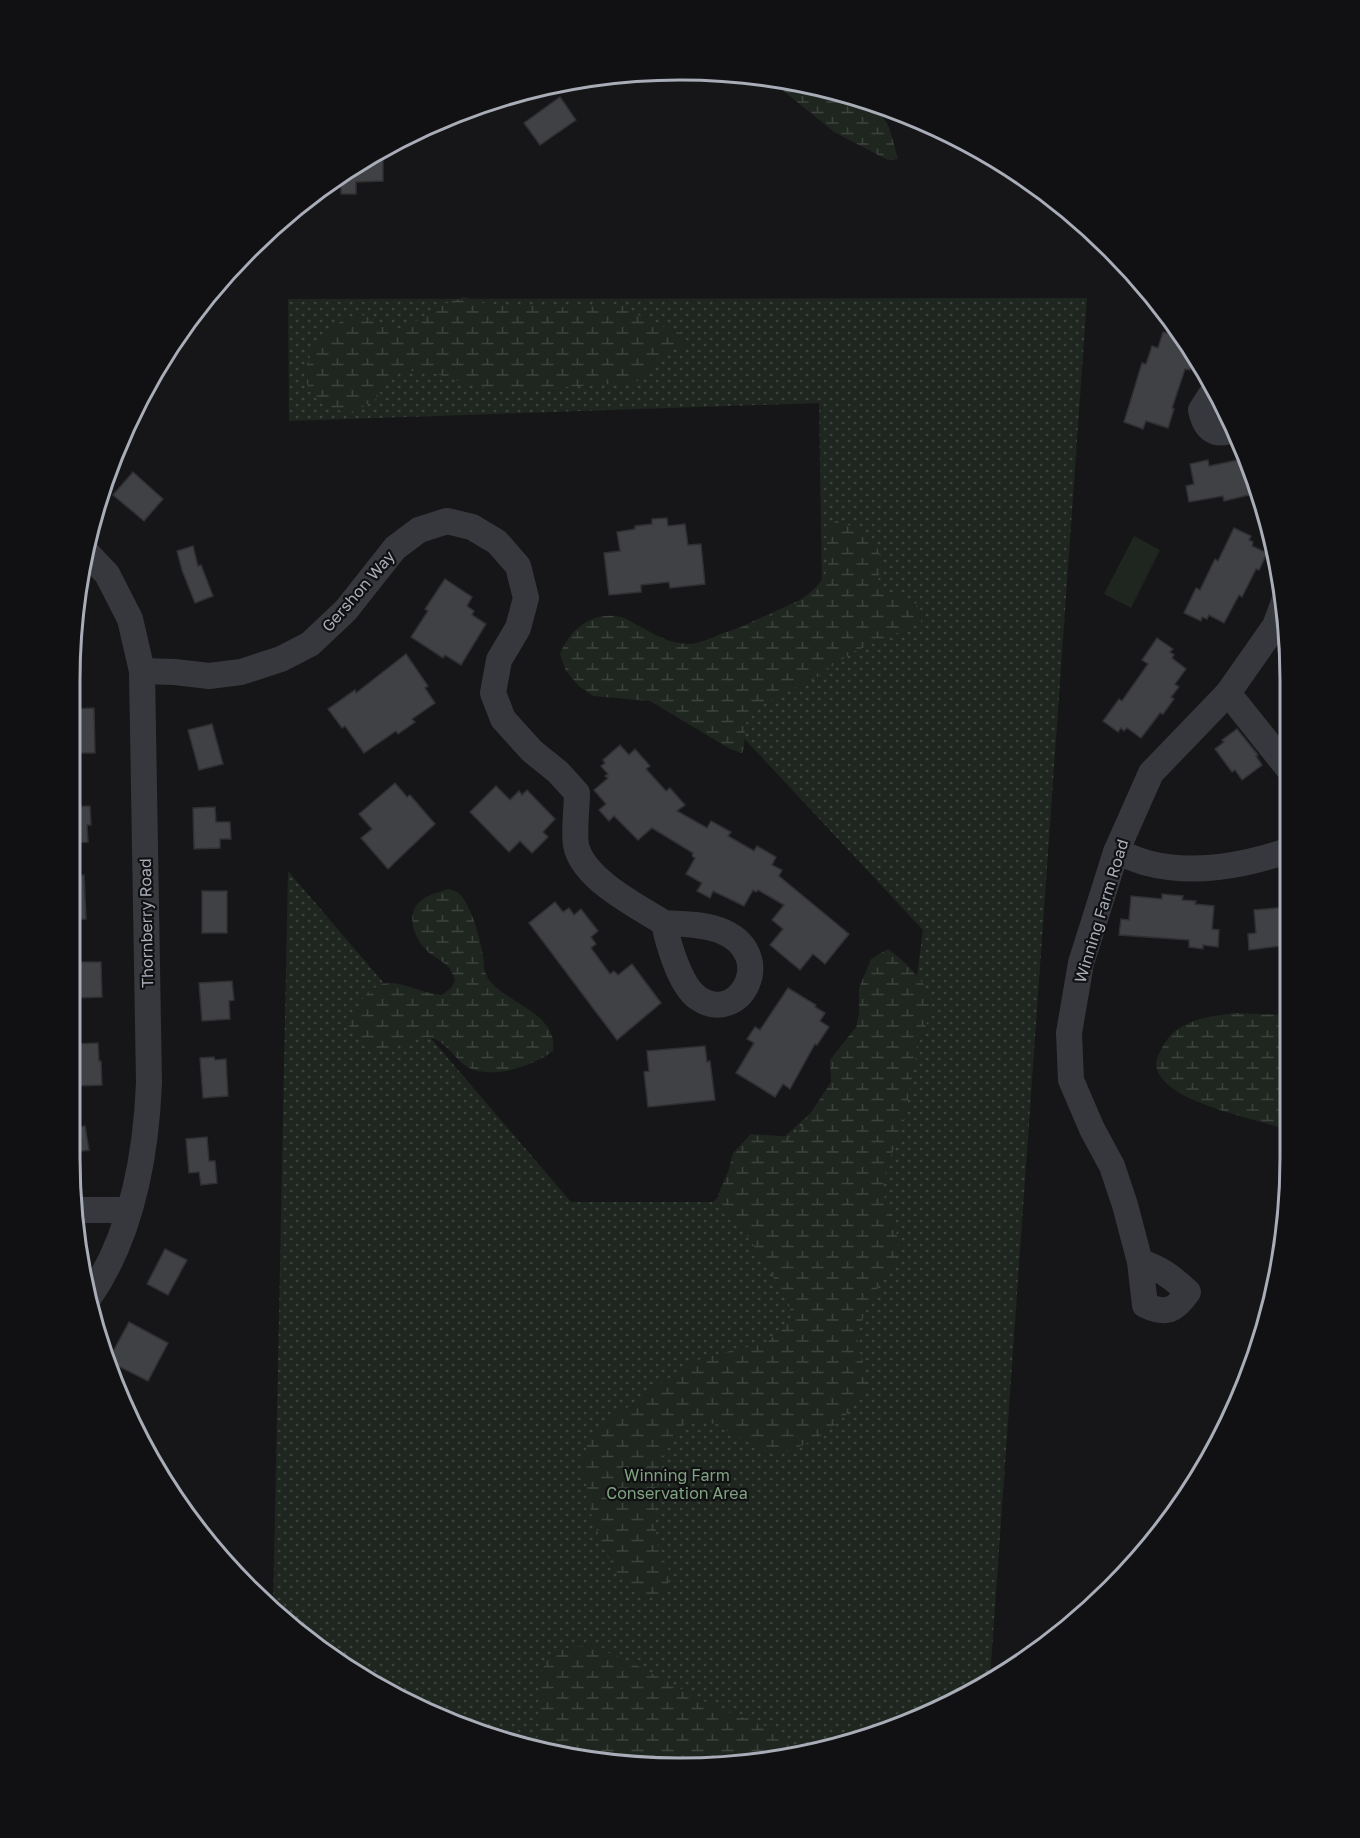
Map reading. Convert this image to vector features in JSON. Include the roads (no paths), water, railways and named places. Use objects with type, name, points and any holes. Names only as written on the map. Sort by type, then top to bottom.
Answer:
[{"type":"street","points":[[1209,397],[1201,410],[1206,426],[1213,431],[1227,432]]},
{"type":"street","name":"Gershon Way","points":[[142,671],[209,676],[242,672],[281,659],[310,644],[345,610],[395,548],[419,530],[447,521],[472,527],[497,542],[518,566],[526,598],[519,628],[499,660],[493,693],[503,719],[532,752],[558,772],[577,793],[576,848],[590,872],[610,888],[664,923]]},
{"type":"street","name":"Thornberry Road","points":[[92,558],[107,574],[130,619],[142,671],[149,1083],[146,1131],[135,1188],[129,1210],[108,1263],[94,1288]]},
{"type":"street","name":"Winning Farm Road","points":[[1140,1262],[1112,1166],[1092,1129],[1071,1080],[1069,1033],[1081,963],[1116,852],[1151,773],[1228,693],[1277,621]]},
{"type":"street","points":[[1228,693],[1280,758]]},
{"type":"street","points":[[1116,852],[1146,863],[1209,869],[1254,862],[1280,853]]},
{"type":"street","points":[[82,1210],[129,1210]]},
{"type":"park label","name":"Winning Farm Conservation Area","points":[[677,1484]]}]
